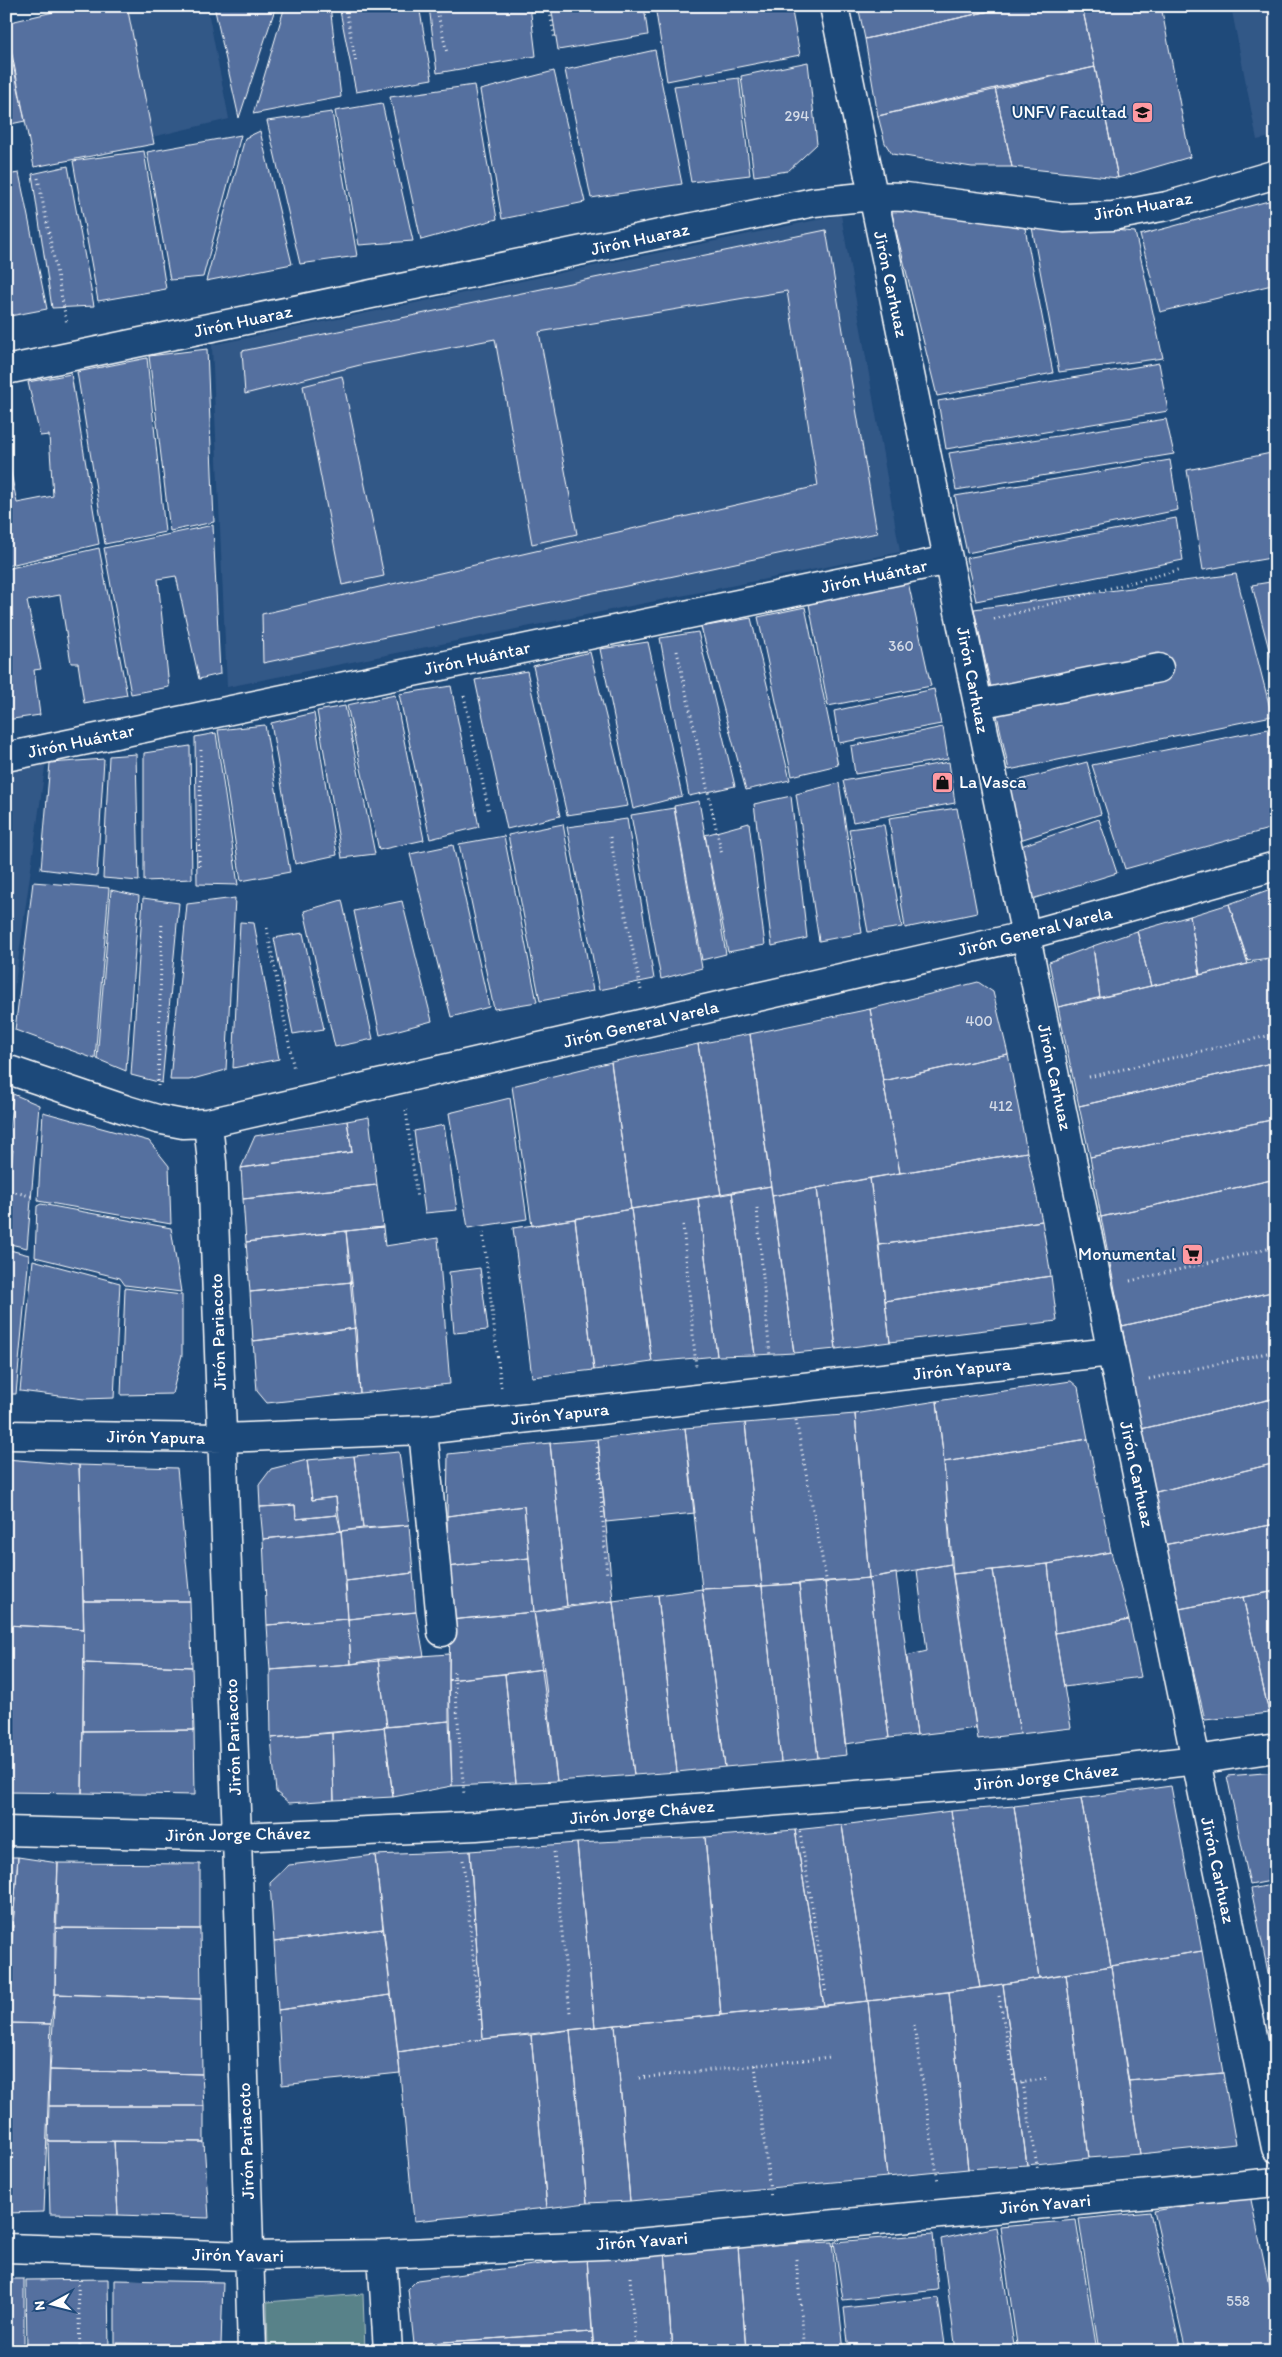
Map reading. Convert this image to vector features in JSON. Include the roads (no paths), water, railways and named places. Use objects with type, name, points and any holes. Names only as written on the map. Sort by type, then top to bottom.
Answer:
[{"type":"street","name":"Jirón Carhuaz","points":[[834,6],[1024,936],[1099,1288],[1276,2148]]},
{"type":"street","name":"Jirón Huaraz","points":[[6,370],[814,202],[873,196],[906,197],[1064,218],[1113,216],[1166,206],[1276,174]]},
{"type":"street","name":"Jirón Huántar","points":[[6,757],[948,560]]},
{"type":"street","points":[[978,704],[1159,668]]},
{"type":"street","name":"Jirón General Varela","points":[[6,1069],[157,1119],[183,1124],[208,1123],[300,1100],[648,1023],[1024,936],[1276,866]]},
{"type":"street","name":"Jirón Pariacoto","points":[[208,1123],[212,1163],[222,1438],[252,2351]]},
{"type":"street","name":"Jirón Yapura","points":[[6,1435],[222,1438],[423,1430],[1111,1352]]},
{"type":"street","points":[[423,1430],[442,1632]]},
{"type":"street","name":"Jirón Jorge Chávez","points":[[6,1832],[236,1837],[463,1827],[1013,1782],[1196,1760],[1276,1748]]},
{"type":"street","name":"Jirón Yavari","points":[[6,2248],[249,2256],[382,2254],[627,2244],[1276,2182]]},
{"type":"street","points":[[382,2254],[388,2351]]},
{"type":"place","name":"UNFV Facultad","points":[[1143,112]]},
{"type":"place","name":"La Vasca","points":[[943,782]]},
{"type":"place","name":"Monumental","points":[[1192,1254]]}]
